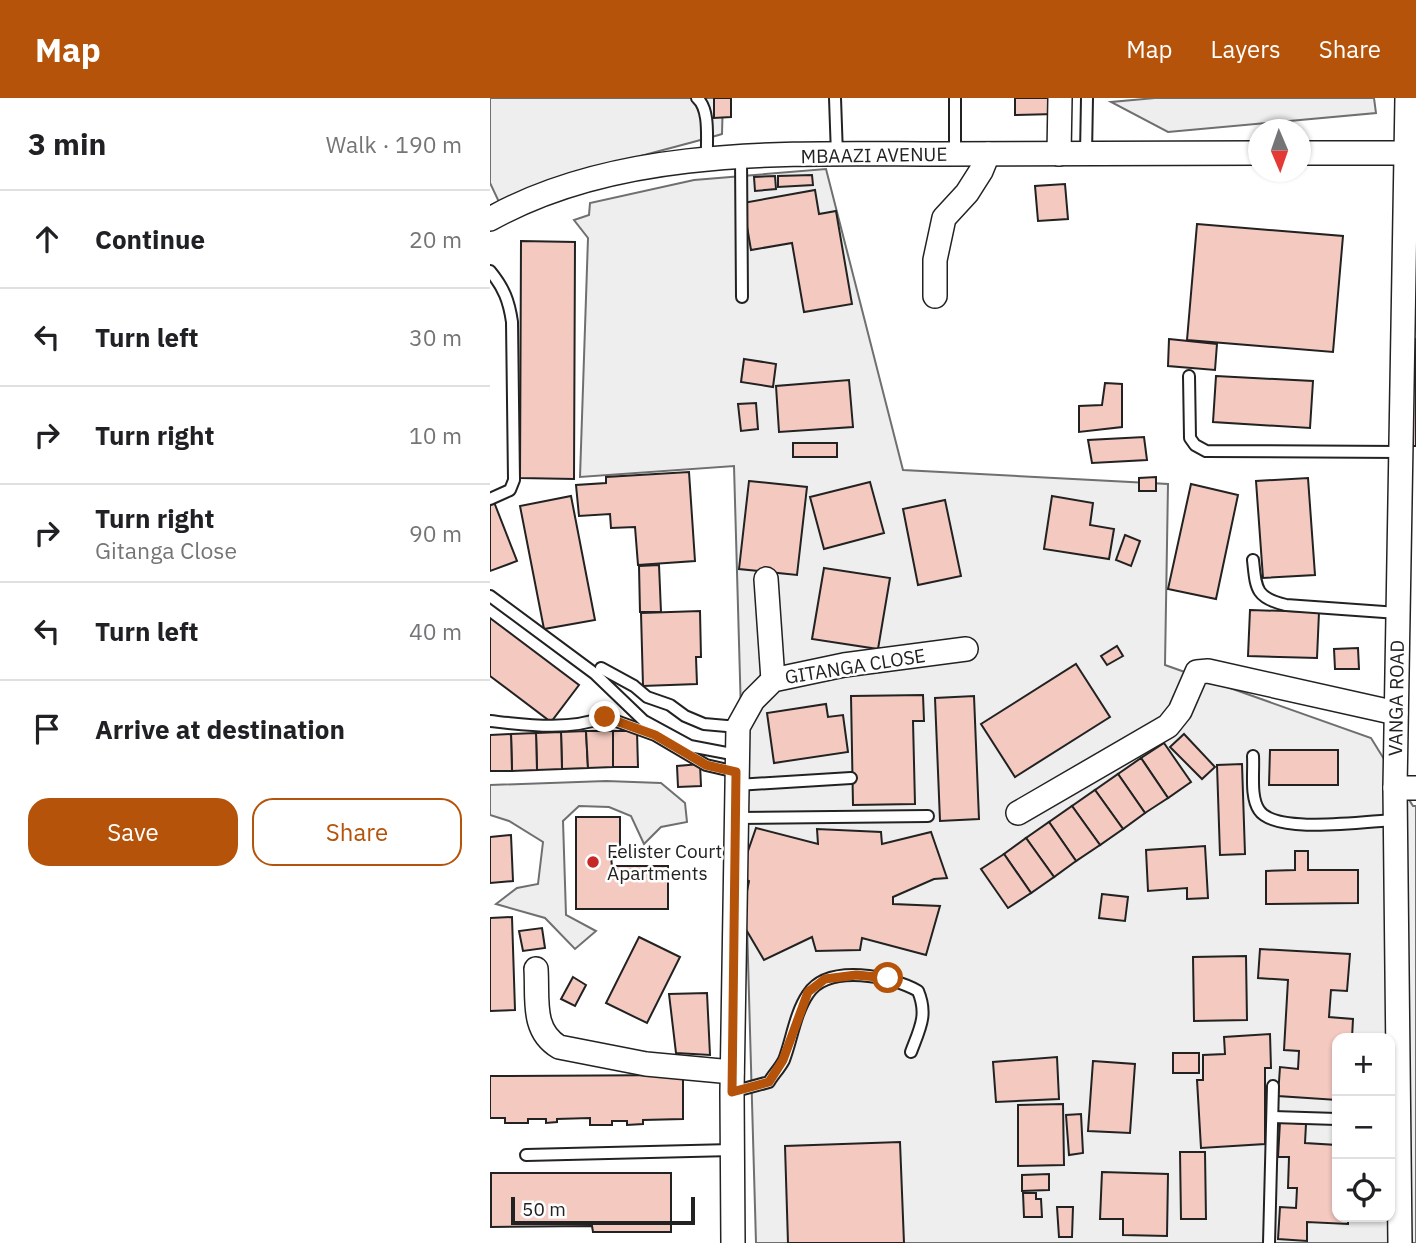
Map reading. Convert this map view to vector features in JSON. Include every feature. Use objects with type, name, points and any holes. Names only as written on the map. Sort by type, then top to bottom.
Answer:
[{"type":"street","points":[[1059,154],[1060,98]]},
{"type":"street","name":"VANGA ROAD","points":[[1400,1243],[1395,820],[1405,788],[1396,713],[1411,153],[1407,98]]},
{"type":"street","name":"MBAAZI AVENUE","points":[[493,212],[594,177],[655,164],[836,155],[1248,153]]},
{"type":"street","points":[[1311,153],[1411,153]]},
{"type":"street","points":[[935,296],[935,260],[944,218],[967,193],[988,154]]},
{"type":"street","points":[[766,579],[773,680]]},
{"type":"street","name":"GITANGA CLOSE","points":[[733,1243],[732,1082],[738,727],[753,700],[773,680],[844,665],[966,649]]},
{"type":"street","points":[[1018,813],[1168,726],[1180,711],[1197,672],[1208,671],[1396,713]]},
{"type":"street","points":[[536,969],[539,1027],[549,1041],[559,1047],[732,1082]]},
{"type":"lane","points":[[697,98],[702,102],[705,111],[707,160]]},
{"type":"lane","points":[[835,98],[836,155]]},
{"type":"lane","points":[[955,154],[955,98],[964,98]]},
{"type":"lane","points":[[1086,154],[1087,98]]},
{"type":"lane","points":[[741,158],[742,297]]},
{"type":"lane","points":[[490,271],[502,286],[509,302],[512,322],[514,480],[510,490],[490,499]]},
{"type":"lane","points":[[1189,376],[1190,438],[1195,445],[1206,451],[1401,453]]},
{"type":"lane","points":[[1253,560],[1259,594],[1269,601],[1286,605],[1398,612]]},
{"type":"lane","points":[[490,596],[594,673],[644,721],[737,771]]},
{"type":"lane","points":[[601,668],[634,686],[647,697],[670,705],[685,716],[704,724],[738,727]]},
{"type":"lane","points":[[490,720],[539,726],[589,723],[605,717],[655,735],[706,765],[737,771],[851,778]]},
{"type":"lane","points":[[1253,757],[1254,797],[1259,811],[1271,819],[1299,826],[1395,820]]},
{"type":"lane","points":[[735,818],[928,816]]},
{"type":"lane","points":[[732,1082],[769,1082],[783,1060],[808,992],[825,979],[856,975],[888,978],[904,982],[918,990],[923,1019],[911,1052]]},
{"type":"lane","points":[[1269,1243],[1273,1086]]},
{"type":"lane","points":[[1273,1117],[1332,1119]]},
{"type":"lane","points":[[526,1155],[732,1150]]},
{"type":"shaded area","points":[[490,98],[723,98],[722,134],[582,173],[499,202],[490,183]]},
{"type":"shaded area","points":[[1155,98],[1374,98],[1376,113],[1310,119],[1248,119],[1248,125],[1168,132],[1111,102]]},
{"type":"shaded area","points":[[826,169],[903,470],[1168,484],[1165,665],[1371,738],[1413,806],[1416,806],[1416,1243],[756,1243],[734,466],[580,477],[588,238],[574,220],[589,215],[590,203],[694,180]]},
{"type":"shaded area","points":[[606,781],[661,783],[685,803],[687,822],[661,827],[644,844],[631,816],[609,807],[579,806],[563,821],[566,915],[596,931],[575,949],[545,918],[496,904],[517,888],[538,884],[543,842],[509,821],[490,815],[490,785]]},
{"type":"building","points":[[714,98],[731,98],[731,117],[714,118]]},
{"type":"building","points":[[1015,98],[1055,98],[1055,114],[1015,115]]},
{"type":"building","points":[[812,175],[813,185],[778,187],[778,176]]},
{"type":"building","points":[[775,176],[776,189],[755,191],[754,177]]},
{"type":"building","points":[[1065,184],[1068,219],[1038,221],[1035,186]]},
{"type":"building","points":[[815,190],[819,214],[836,211],[852,304],[804,312],[792,243],[751,250],[743,203]]},
{"type":"building","points":[[1197,224],[1343,236],[1333,352],[1187,340]]},
{"type":"building","points":[[521,241],[575,242],[574,479],[520,478]]},
{"type":"building","points":[[1169,339],[1217,344],[1215,370],[1168,366]]},
{"type":"building","points":[[1413,339],[1416,339],[1416,446],[1413,446]]},
{"type":"building","points":[[744,359],[776,364],[773,387],[741,382]]},
{"type":"building","points":[[1216,376],[1313,381],[1310,428],[1213,422]]},
{"type":"building","points":[[849,380],[853,427],[779,432],[776,386]]},
{"type":"building","points":[[1105,383],[1122,384],[1122,427],[1079,432],[1079,406],[1102,405]]},
{"type":"building","points":[[756,403],[758,429],[741,431],[738,404]]},
{"type":"building","points":[[1144,437],[1147,460],[1092,463],[1088,440]]},
{"type":"building","points":[[793,443],[837,443],[837,457],[793,457]]},
{"type":"building","points":[[689,472],[695,561],[638,565],[635,527],[611,528],[610,514],[579,516],[576,485],[606,483],[606,477]]},
{"type":"building","points":[[1156,477],[1156,491],[1139,491],[1139,478]]},
{"type":"building","points":[[1308,478],[1315,575],[1263,578],[1256,481]]},
{"type":"building","points":[[749,481],[807,487],[797,575],[739,569]]},
{"type":"building","points":[[870,482],[884,533],[824,549],[810,497]]},
{"type":"building","points":[[1191,484],[1238,495],[1216,599],[1168,589]]},
{"type":"building","points":[[571,496],[595,620],[544,629],[520,506]]},
{"type":"building","points":[[1052,496],[1093,503],[1090,525],[1114,529],[1109,559],[1044,549]]},
{"type":"building","points":[[945,500],[961,576],[918,585],[903,509]]},
{"type":"building","points":[[494,502],[517,561],[490,571],[490,504]]},
{"type":"building","points":[[1125,535],[1140,541],[1131,566],[1116,560]]},
{"type":"building","points":[[659,565],[661,612],[640,612],[639,566]]},
{"type":"building","points":[[824,568],[890,578],[878,649],[812,639]]},
{"type":"building","points":[[1250,610],[1319,612],[1317,658],[1248,656]]},
{"type":"building","points":[[700,611],[701,657],[696,657],[697,684],[643,686],[641,613]]},
{"type":"building","points":[[490,618],[579,685],[551,722],[490,676]]},
{"type":"building","points":[[1117,646],[1123,656],[1107,665],[1101,656]]},
{"type":"building","points":[[1358,648],[1359,669],[1335,669],[1334,649]]},
{"type":"building","points":[[1076,664],[1110,717],[1015,777],[981,724]]},
{"type":"building","points":[[923,695],[924,721],[913,721],[915,804],[853,805],[851,696]]},
{"type":"building","points":[[974,696],[979,819],[940,821],[935,698]]},
{"type":"building","points":[[826,704],[828,717],[843,715],[848,752],[774,763],[767,713]]},
{"type":"building","points":[[586,731],[588,768],[562,769],[561,732]]},
{"type":"building","points":[[586,731],[613,731],[613,767],[588,768]]},
{"type":"building","points":[[613,731],[637,731],[638,767],[613,767]]},
{"type":"building","points":[[561,732],[562,769],[537,770],[536,733]]},
{"type":"building","points":[[536,733],[537,770],[512,771],[511,734]]},
{"type":"building","points":[[511,734],[512,771],[490,771],[490,735]]},
{"type":"building","points":[[1184,734],[1215,767],[1202,779],[1170,747]]},
{"type":"building","points":[[1164,743],[1191,782],[1168,798],[1141,758]]},
{"type":"building","points":[[1270,750],[1338,750],[1338,785],[1269,785]]},
{"type":"building","points":[[1141,758],[1168,798],[1145,813],[1118,774]]},
{"type":"building","points":[[700,764],[701,786],[678,787],[677,766]]},
{"type":"building","points":[[1242,764],[1245,854],[1220,855],[1217,765]]},
{"type":"building","points":[[1118,774],[1145,813],[1123,829],[1095,790]]},
{"type":"building","points":[[1095,790],[1123,829],[1100,845],[1072,806]]},
{"type":"building","points":[[1072,806],[1100,845],[1076,861],[1049,822]]},
{"type":"building","name":"Felister Court Apartments","points":[[576,817],[620,817],[620,857],[611,857],[612,866],[668,866],[668,909],[576,909]]},
{"type":"building","points":[[1049,822],[1076,861],[1054,877],[1026,838]]},
{"type":"building","points":[[756,828],[818,844],[817,829],[881,832],[882,844],[931,832],[947,878],[934,879],[893,897],[893,904],[940,906],[926,955],[862,938],[860,950],[816,951],[812,937],[764,960],[741,921],[749,881],[739,877]]},
{"type":"building","points":[[511,835],[513,881],[490,883],[490,837]]},
{"type":"building","points":[[1026,838],[1054,877],[1031,893],[1004,854]]},
{"type":"building","points":[[1205,846],[1208,898],[1187,899],[1187,888],[1148,891],[1146,850]]},
{"type":"building","points":[[1295,851],[1308,851],[1308,870],[1358,870],[1358,903],[1266,904],[1266,871],[1295,870]]},
{"type":"building","points":[[1004,854],[1031,893],[1008,908],[981,869]]},
{"type":"building","points":[[1102,894],[1128,897],[1125,921],[1099,918]]},
{"type":"building","points":[[512,917],[515,1010],[490,1011],[490,918]]},
{"type":"building","points":[[542,928],[545,948],[523,951],[519,931]]},
{"type":"building","points":[[639,937],[680,957],[647,1023],[606,1003]]},
{"type":"building","points":[[1260,949],[1350,954],[1347,991],[1331,990],[1329,1017],[1353,1019],[1352,1033],[1332,1033],[1332,1100],[1278,1096],[1280,1067],[1298,1069],[1299,1051],[1284,1050],[1288,980],[1258,978]]},
{"type":"building","points":[[1246,956],[1247,1020],[1194,1021],[1193,957]]},
{"type":"building","points":[[573,977],[586,985],[575,1006],[561,999]]},
{"type":"building","points":[[707,993],[710,1055],[676,1053],[669,994]]},
{"type":"building","points":[[1270,1034],[1271,1068],[1265,1068],[1265,1144],[1201,1148],[1197,1080],[1203,1080],[1203,1055],[1225,1054],[1224,1037]]},
{"type":"building","points":[[1173,1053],[1199,1053],[1199,1073],[1173,1073]]},
{"type":"building","points":[[1057,1057],[1059,1099],[996,1102],[993,1062]]},
{"type":"building","points":[[1093,1061],[1135,1064],[1130,1133],[1088,1131]]},
{"type":"building","points":[[683,1075],[683,1119],[643,1120],[643,1124],[627,1125],[627,1121],[612,1121],[612,1125],[590,1125],[590,1118],[557,1119],[557,1122],[546,1123],[546,1119],[528,1119],[528,1123],[505,1123],[505,1118],[490,1118],[490,1076]]},
{"type":"building","points":[[1063,1104],[1064,1165],[1018,1166],[1018,1105]]},
{"type":"building","points":[[1081,1114],[1083,1153],[1069,1155],[1066,1115]]},
{"type":"building","points":[[1280,1122],[1306,1124],[1305,1143],[1332,1145],[1332,1222],[1348,1224],[1307,1222],[1307,1241],[1278,1239],[1280,1207],[1296,1208],[1297,1188],[1288,1188],[1289,1157],[1278,1157]]},
{"type":"building","points":[[900,1142],[904,1243],[788,1243],[785,1146]]},
{"type":"building","points":[[1180,1152],[1205,1152],[1206,1219],[1181,1219]]},
{"type":"building","points":[[1102,1172],[1168,1174],[1167,1236],[1123,1235],[1123,1219],[1100,1219]]},
{"type":"building","points":[[491,1173],[671,1173],[671,1232],[593,1232],[592,1226],[491,1227]]},
{"type":"building","points":[[1049,1174],[1049,1190],[1022,1191],[1022,1175]]},
{"type":"building","points":[[1023,1193],[1036,1193],[1036,1199],[1041,1199],[1042,1217],[1024,1217]]},
{"type":"building","points":[[1057,1207],[1073,1207],[1072,1237],[1059,1237]]},
{"type":"place","name":"Felister Court Apartments","points":[[593,862]]},
{"type":"route","points":[[605,717],[655,735],[706,765],[736,772],[732,1092],[769,1082],[783,1060],[808,992],[825,979],[856,975],[888,978]]}]
